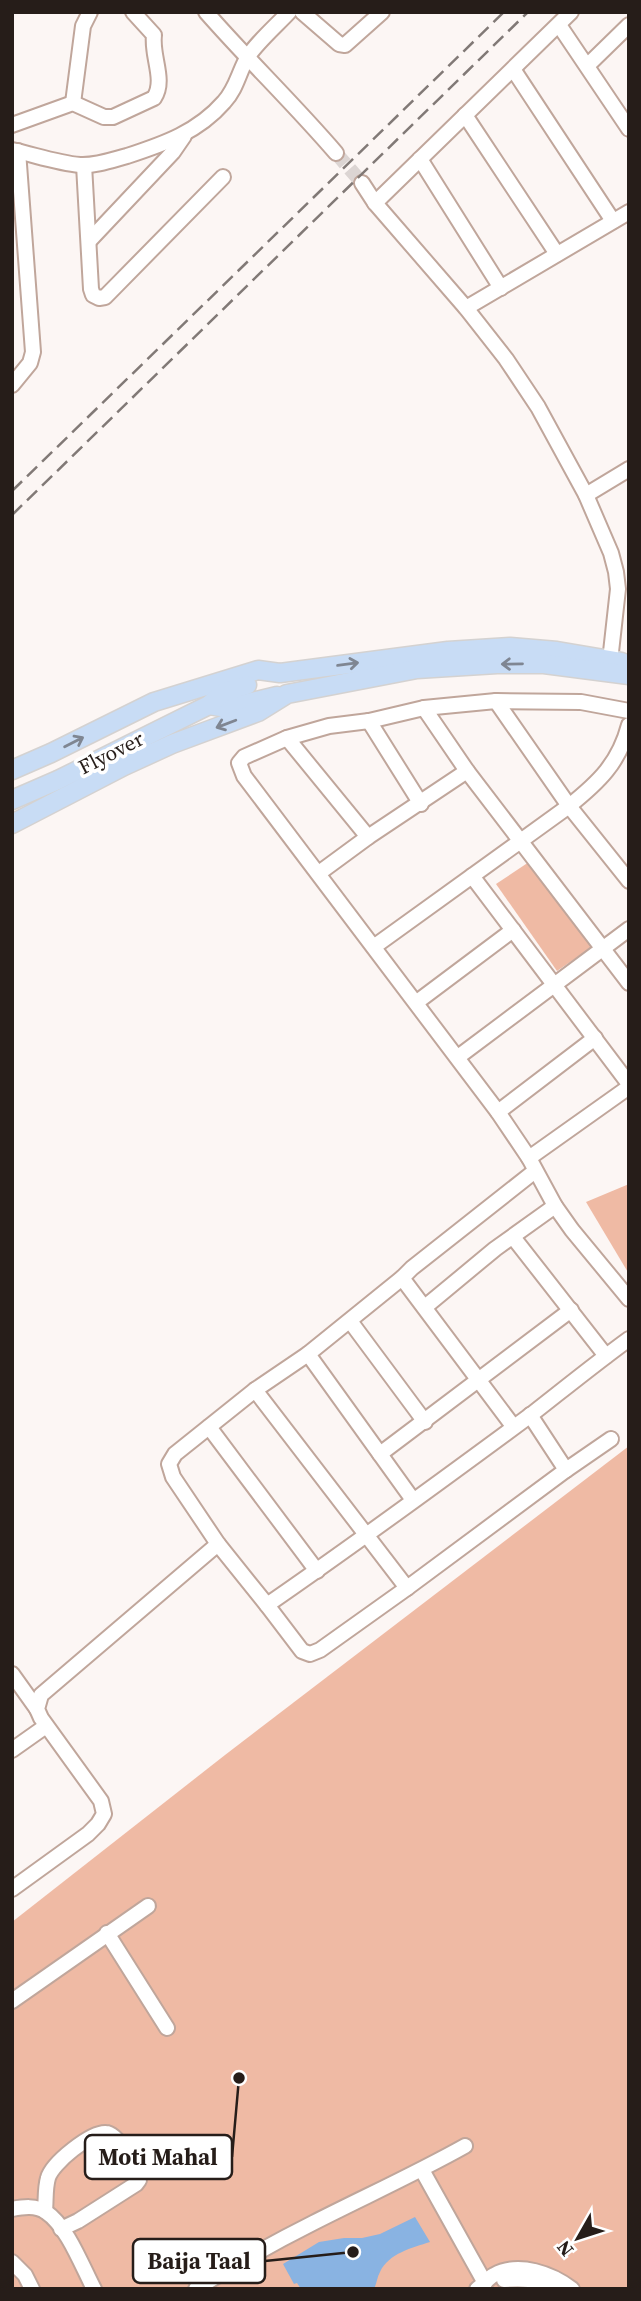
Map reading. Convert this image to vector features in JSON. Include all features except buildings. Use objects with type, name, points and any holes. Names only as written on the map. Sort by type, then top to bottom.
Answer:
[{"type":"main road","points":[[12,770],[154,702],[258,670],[280,673],[448,651],[510,647],[557,651],[616,665],[629,675]]},
{"type":"main road","name":"Flyover","points":[[261,689],[287,694],[417,669],[497,664],[616,665]]},
{"type":"main road","name":"Flyover","points":[[12,800],[209,705],[227,708],[261,689],[280,673]]},
{"type":"main road","points":[[12,824],[124,766],[172,744],[258,712],[287,694]]},
{"type":"street","points":[[73,103],[83,26],[90,12]]},
{"type":"street","points":[[12,125],[73,103],[104,117],[113,117],[154,98],[160,84],[152,45],[154,35],[133,12]]},
{"type":"street","points":[[206,12],[336,153]]},
{"type":"street","points":[[15,378],[30,363],[33,352],[17,218],[15,151],[84,165],[104,163],[185,135],[225,102],[236,86],[246,58],[289,12]]},
{"type":"street","points":[[302,12],[339,44],[345,45],[382,12]]},
{"type":"street","points":[[375,202],[571,12]]},
{"type":"street","points":[[559,25],[629,130]]},
{"type":"street","points":[[588,65],[629,25]]},
{"type":"street","points":[[513,69],[613,221]]},
{"type":"street","points":[[465,115],[557,254]]},
{"type":"street","points":[[89,241],[173,152],[185,135]]},
{"type":"street","points":[[420,159],[501,288]]},
{"type":"street","points":[[84,165],[91,289],[93,295],[99,298],[105,297],[223,177]]},
{"type":"street","points":[[362,183],[375,202],[466,308],[522,382],[586,495],[624,588],[616,665]]},
{"type":"street","points":[[466,308],[629,212]]},
{"type":"street","points":[[586,495],[629,469]]},
{"type":"street","points":[[496,701],[569,806],[629,881]]},
{"type":"street","points":[[629,711],[581,702],[496,701],[424,708],[369,721],[329,726],[287,738],[244,757],[239,763],[240,768],[498,1112],[532,1164],[555,1206],[629,1298]]},
{"type":"street","points":[[424,708],[467,771],[629,983]]},
{"type":"street","points":[[369,721],[421,804]]},
{"type":"street","points":[[375,946],[596,784],[619,754],[629,725]]},
{"type":"street","points":[[287,738],[368,837]]},
{"type":"street","points":[[619,754],[629,768]]},
{"type":"street","points":[[319,873],[467,771]]},
{"type":"street","points":[[472,876],[629,1086],[532,1164],[350,1321],[255,1390],[175,1454],[169,1464],[173,1477],[218,1544],[302,1651],[310,1654],[320,1650],[407,1588],[611,1438]]},
{"type":"street","points":[[458,1057],[629,929]]},
{"type":"street","points":[[417,1002],[513,930]]},
{"type":"street","points":[[498,1112],[595,1038]]},
{"type":"street","points":[[425,1307],[555,1206]]},
{"type":"street","points":[[513,1237],[606,1356]]},
{"type":"street","points":[[402,1278],[513,1426]]},
{"type":"street","points":[[380,1454],[571,1310]]},
{"type":"street","points":[[350,1321],[425,1422]]},
{"type":"street","points":[[267,1605],[367,1535],[629,1339]]},
{"type":"street","points":[[308,1354],[413,1500]]},
{"type":"street","points":[[255,1390],[407,1588]]},
{"type":"street","points":[[530,1415],[566,1469]]},
{"type":"street","points":[[209,1427],[317,1571]]},
{"type":"street","points":[[37,1709],[41,1695],[218,1544]]},
{"type":"street","points":[[12,1674],[101,1801],[104,1814],[88,1834],[12,1889]]},
{"type":"street","points":[[12,1750],[46,1726]]},
{"type":"street","points":[[12,2001],[148,1906]]},
{"type":"street","points":[[107,1933],[167,2028]]},
{"type":"street","points":[[44,2211],[48,2178],[54,2166],[66,2154],[103,2133],[110,2133],[118,2140],[137,2171],[139,2180],[109,2202],[61,2229]]},
{"type":"street","points":[[196,2289],[247,2257],[465,2146]]},
{"type":"street","points":[[422,2170],[481,2286]]},
{"type":"street","points":[[12,2209],[29,2207],[44,2211],[61,2229],[94,2289]]},
{"type":"street","points":[[12,2262],[25,2275],[32,2289]]},
{"type":"street","points":[[481,2286],[495,2274],[530,2269],[557,2277],[572,2289]]},
{"type":"street","points":[[481,2286],[517,2279],[542,2281],[557,2289]]},
{"type":"shaded area","points":[[532,860],[592,947],[557,971],[496,884]]},
{"type":"shaded area","points":[[629,1184],[629,1274],[586,1202]]},
{"type":"shaded area","points":[[629,1446],[629,2289],[12,2289],[12,1922],[225,1755]]},
{"type":"water","points":[[415,2217],[430,2242],[389,2260],[380,2272],[374,2289],[301,2289],[297,2283],[294,2284],[283,2264],[319,2242],[380,2234]]},
{"type":"tunnel","points":[[336,153],[362,183]]},
{"type":"railway","points":[[12,491],[504,12]]},
{"type":"railway","points":[[12,515],[528,12]]},
{"type":"place","name":"Moti Mahal","points":[[239,2078]]},
{"type":"place","name":"Baija Taal","points":[[353,2252]]}]
